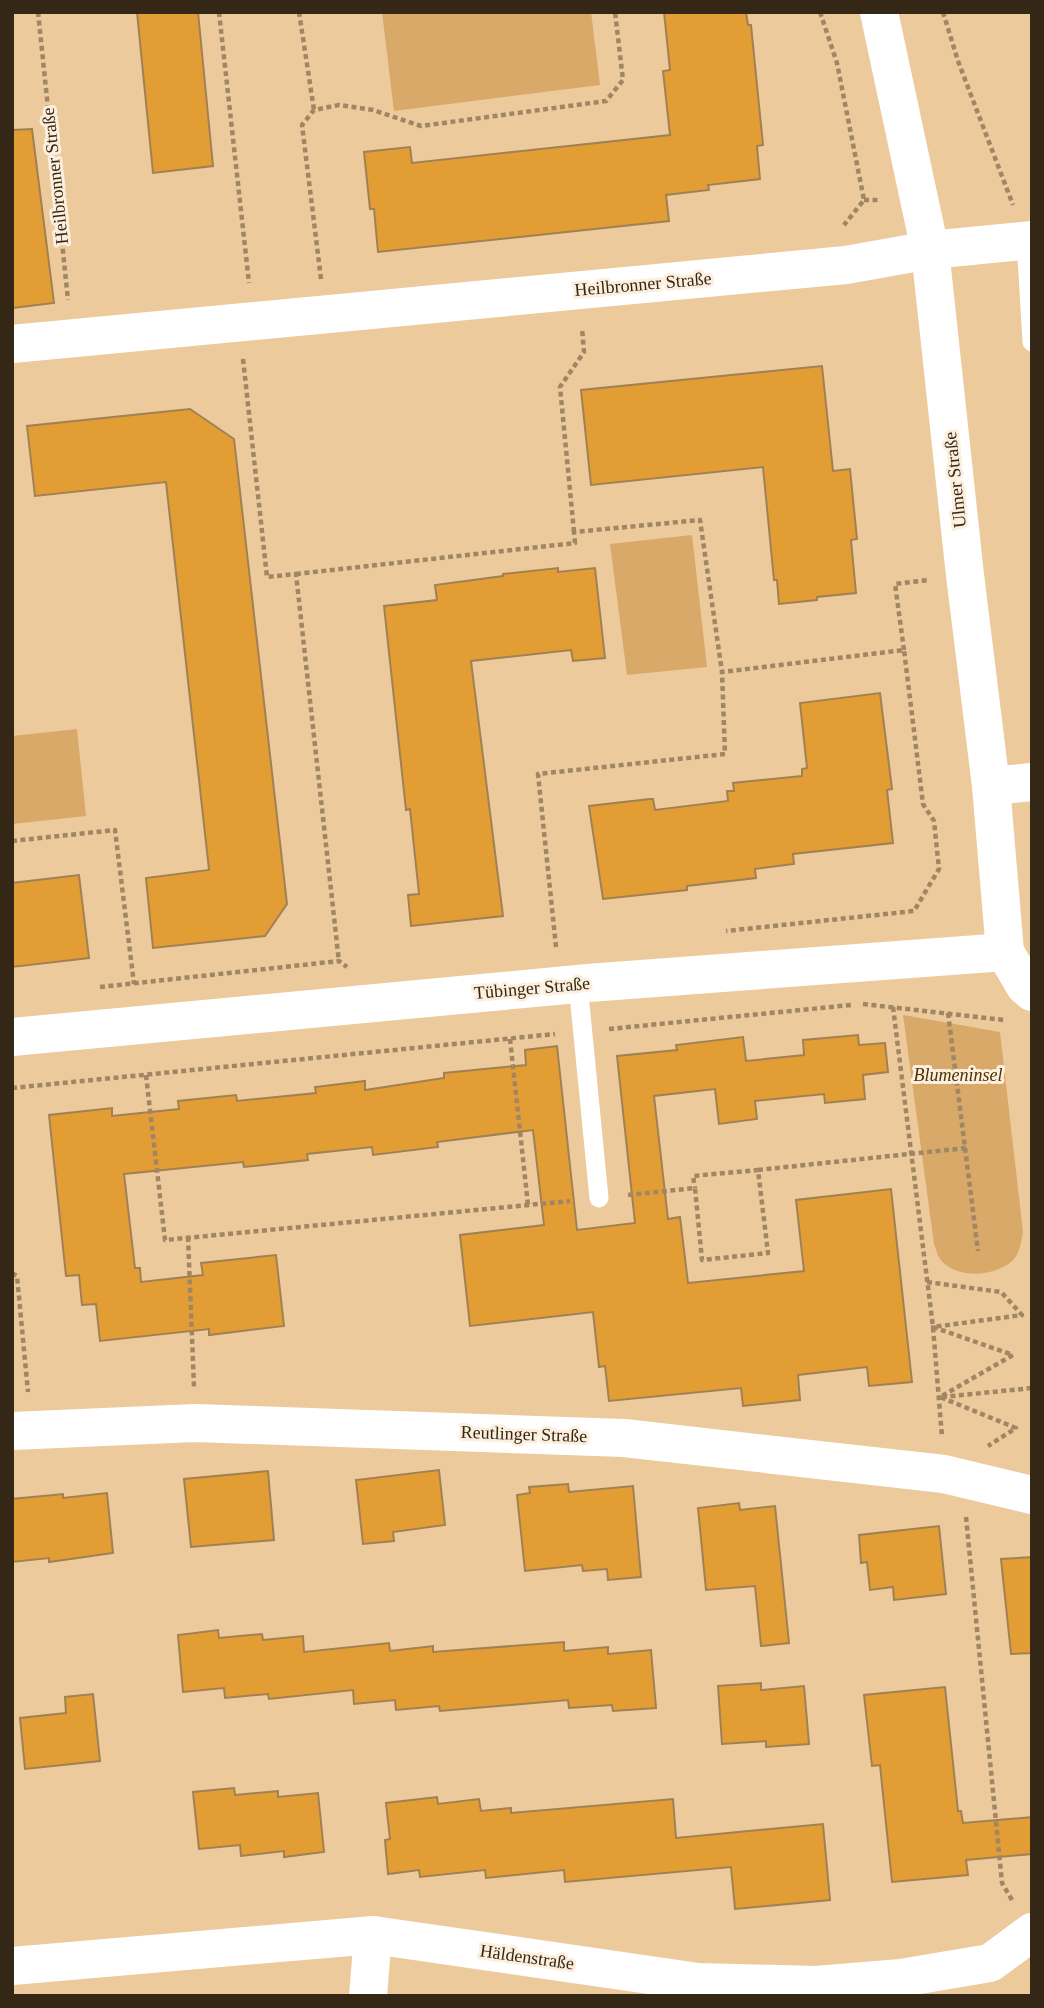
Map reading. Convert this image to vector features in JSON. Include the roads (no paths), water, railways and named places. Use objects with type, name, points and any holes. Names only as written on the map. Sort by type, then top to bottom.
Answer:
[{"type":"street","name":"Ulmer Straße","points":[[879,12],[930,250],[991,786],[1005,952]]},
{"type":"street","name":"Heilbronner Straße","points":[[12,344],[846,265],[930,250],[1029,240]]},
{"type":"street","points":[[991,786],[1032,782]]},
{"type":"street","points":[[1005,952],[1025,986],[1021,1007]]},
{"type":"street","name":"Tübinger Straße","points":[[12,1037],[138,1025],[348,988],[569,985],[1005,952]]},
{"type":"street","name":"Reutlinger Straße","points":[[22,1430],[195,1423],[624,1438],[953,1476],[1032,1495]]},
{"type":"street","name":"Häldenstraße","points":[[12,1966],[373,1935],[698,1982],[816,1985],[901,1978],[990,1963],[1031,1933]]},
{"type":"street","points":[[368,1996],[373,1935]]},
{"type":"lane","points":[[1029,240],[1032,342]]},
{"type":"lane","points":[[569,985],[582,1032],[599,1198]]},
{"type":"park label","name":"Blumeninsel","points":[[958,1075]]}]
